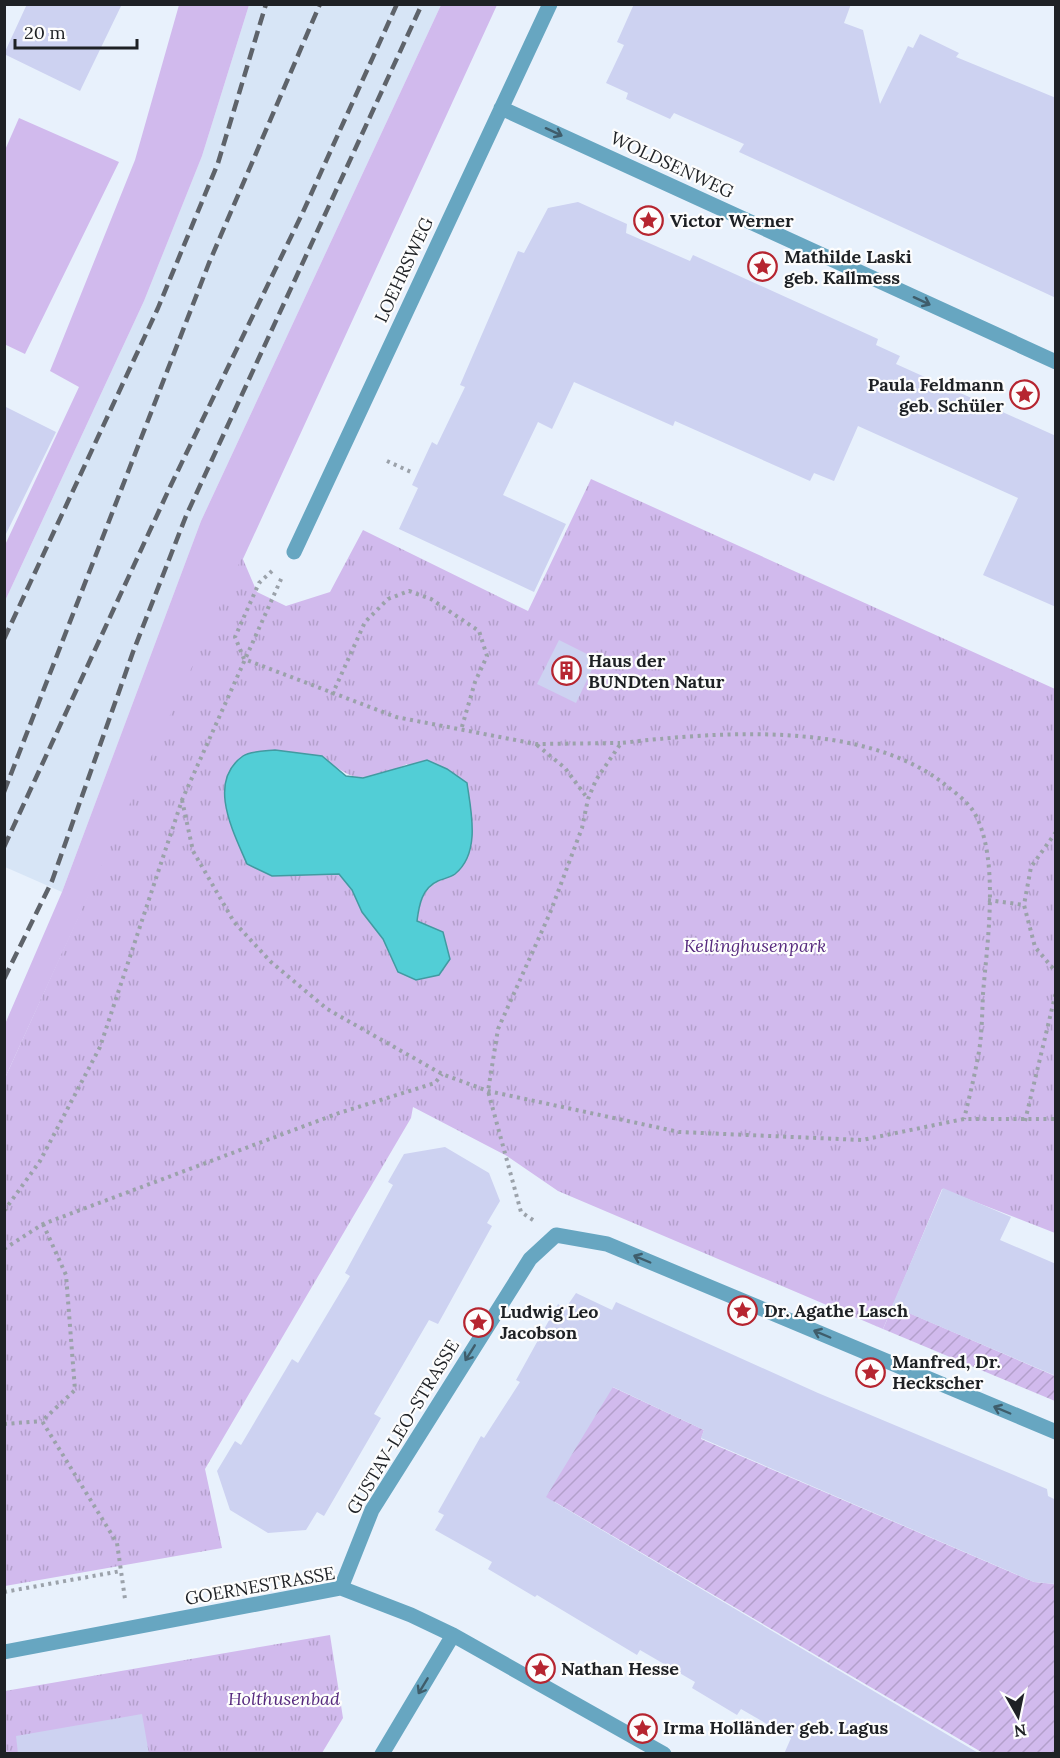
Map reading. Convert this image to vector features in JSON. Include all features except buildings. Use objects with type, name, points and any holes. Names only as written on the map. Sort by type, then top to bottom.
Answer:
[{"type":"street","name":"LOEHRSWEG","points":[[294,552],[550,4]]},
{"type":"street","name":"WOLDSENWEG","points":[[501,108],[1056,362]]},
{"type":"street","points":[[556,1235],[607,1244],[1056,1432]]},
{"type":"street","name":"GUSTAV-LEO-STRASSE","points":[[341,1588],[372,1510],[530,1259],[556,1235]]},
{"type":"street","name":"GOERNESTRASSE","points":[[4,1652],[341,1588],[411,1615],[453,1635],[664,1754]]},
{"type":"street","points":[[382,1754],[453,1635]]},
{"type":"path","points":[[387,461],[413,473]]},
{"type":"path","points":[[4,1211],[40,1161],[100,1047],[182,800],[280,580]]},
{"type":"path","points":[[259,582],[235,637],[244,659],[332,695],[396,717],[536,744],[621,743],[747,733],[805,736],[883,751],[924,768],[961,797],[975,813],[985,841],[988,900],[978,1055],[964,1119]]},
{"type":"path","points":[[332,695],[365,622],[388,599],[409,591],[431,599],[479,631],[487,656],[475,682],[461,730]]},
{"type":"path","points":[[556,1235],[521,1212],[488,1090],[498,1029],[550,913],[582,828],[588,799],[596,780],[621,743]]},
{"type":"path","points":[[536,744],[565,768],[588,799]]},
{"type":"path","points":[[182,800],[193,851],[234,922],[271,962],[327,1009],[442,1074],[488,1090],[680,1132],[862,1140],[964,1119],[1025,1121],[1056,1119]]},
{"type":"path","points":[[1056,832],[1031,867],[1024,905],[1035,947],[1056,972]]},
{"type":"path","points":[[988,900],[1024,905]]},
{"type":"path","points":[[1025,1121],[1056,992]]},
{"type":"path","points":[[4,1249],[43,1224],[339,1113],[435,1083],[442,1074]]},
{"type":"path","points":[[4,1424],[42,1421],[75,1390],[66,1275],[43,1224]]},
{"type":"path","points":[[42,1421],[117,1543],[130,1629]]},
{"type":"path","points":[[4,1592],[121,1571]]},
{"type":"shaded area","points":[[249,5],[441,5],[201,521],[62,892],[5,867],[5,601],[144,301],[202,156]]},
{"type":"green space","points":[[179,5],[249,5],[202,156],[144,301],[5,601],[5,545],[79,387],[50,371],[135,160]]},
{"type":"green space","points":[[441,5],[497,5],[5,1078],[5,1024],[62,892],[201,521]]},
{"type":"green space","points":[[19,118],[119,162],[25,354],[4,344],[5,150]]},
{"type":"green space","name":"Kellinghusenpark","points":[[591,479],[1055,689],[1055,1233],[942,1189],[883,1329],[558,1191],[507,1156],[413,1107],[411,1118],[205,1469],[222,1548],[5,1586],[5,1078],[242,557],[257,592],[286,606],[330,592],[363,530],[528,611]],"holes":[[[322,756],[344,772],[362,778],[381,775],[407,764],[455,874],[427,890],[417,921],[443,932],[450,958],[439,975],[398,972],[383,939],[362,912],[352,890],[339,874]]]},
{"type":"green space","points":[[893,1306],[1055,1376],[1055,1401],[883,1329]]},
{"type":"green space","points":[[606,1384],[704,1430],[701,1439],[1034,1582],[1055,1584],[1055,1753],[983,1753],[555,1502],[534,1498]]},
{"type":"green space","name":"Holthusenbad","points":[[330,1635],[343,1718],[322,1753],[5,1754],[5,1691]]},
{"type":"water","points":[[275,750],[322,756],[346,776],[363,778],[427,760],[447,769],[467,783],[472,819],[468,855],[455,874],[428,888],[420,903],[417,921],[443,932],[450,959],[439,975],[416,980],[398,972],[383,939],[362,912],[352,890],[339,874],[272,876],[247,864],[226,808],[226,779],[232,767],[246,754]]},
{"type":"railway","points":[[4,639],[158,308],[218,163],[266,4]]},
{"type":"railway","points":[[4,792],[209,263],[320,4]]},
{"type":"railway","points":[[4,847],[170,487],[303,212],[397,4]]},
{"type":"railway","points":[[4,979],[52,881],[133,652],[186,516],[422,4]]},
{"type":"place","name":"Victor Werner","points":[[649,221]]},
{"type":"place","name":"Mathilde Laski geb. Kallmess","points":[[763,267]]},
{"type":"place","name":"Paula Feldmann geb. Schüler","points":[[1025,395]]},
{"type":"place","name":"Haus der BUNDten Natur","points":[[567,671]]},
{"type":"place","name":"Dr. Agathe Lasch","points":[[743,1311]]},
{"type":"place","name":"Ludwig Leo Jacobson","points":[[479,1322]]},
{"type":"place","name":"Manfred, Dr. Heckscher","points":[[871,1372]]},
{"type":"place","name":"Nathan Hesse","points":[[540,1669]]},
{"type":"place","name":"Irma Holländer geb. Lagus","points":[[642,1728]]}]
